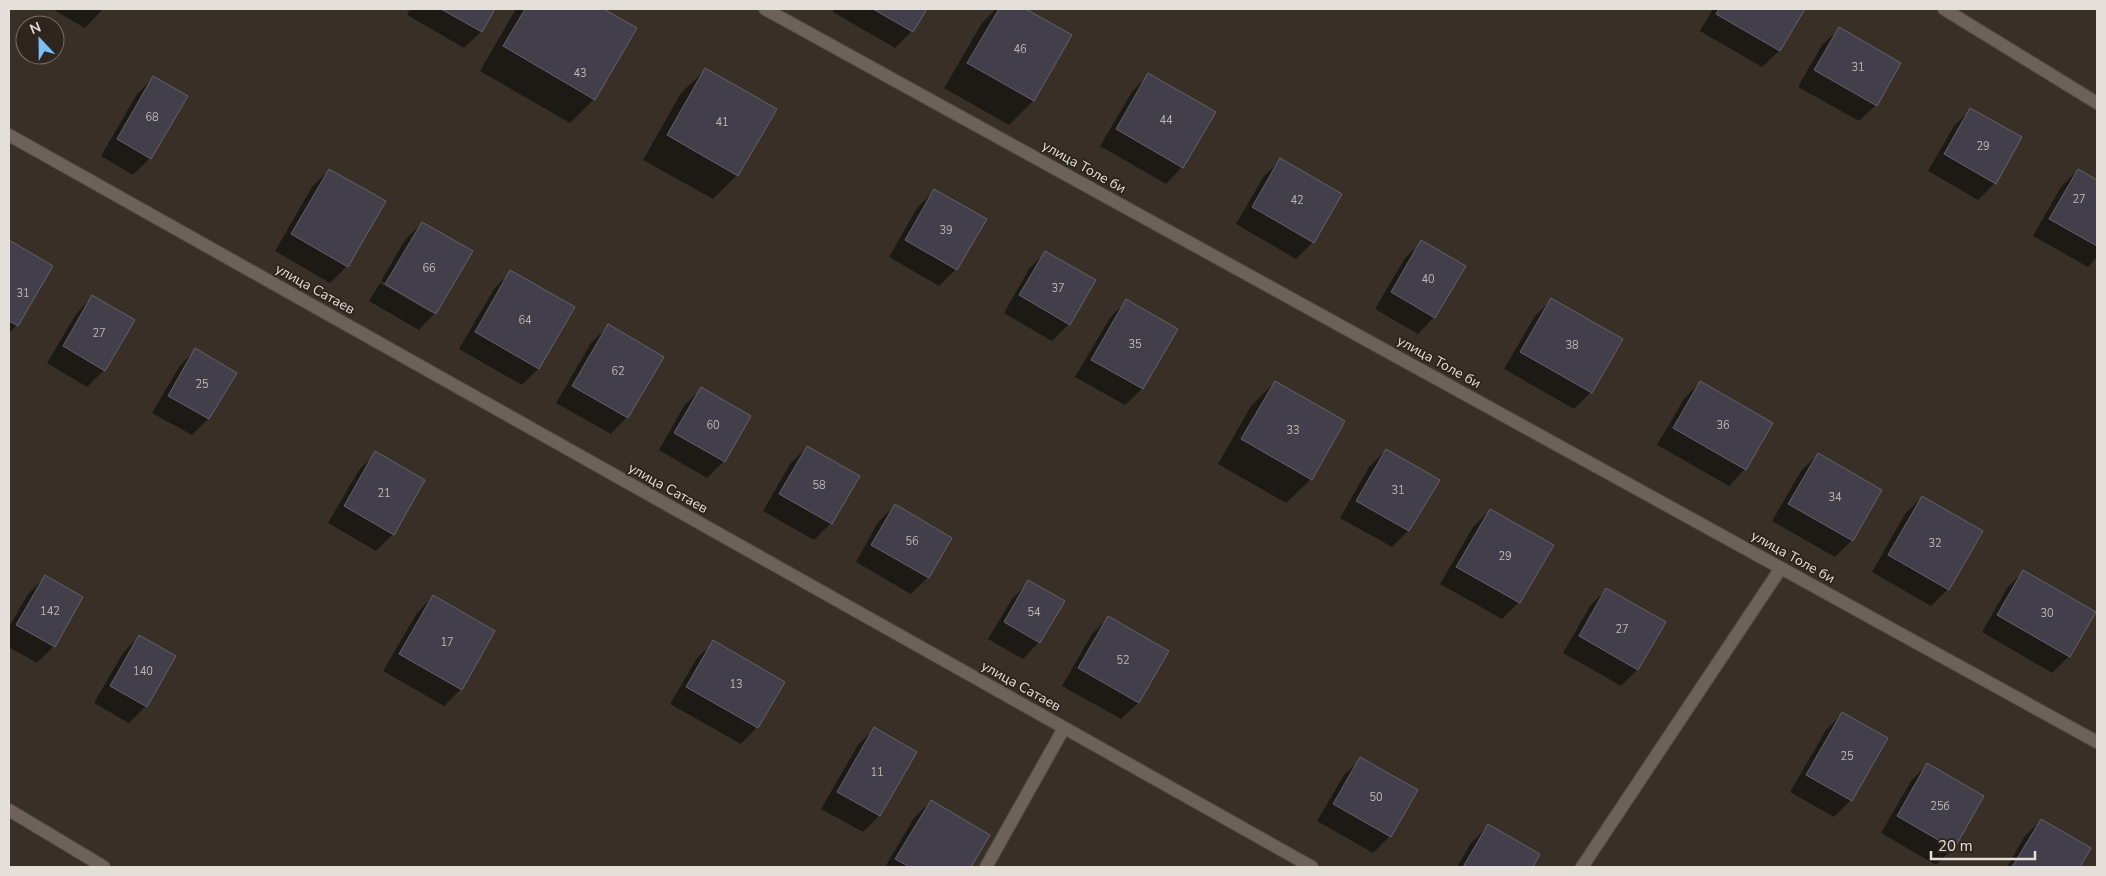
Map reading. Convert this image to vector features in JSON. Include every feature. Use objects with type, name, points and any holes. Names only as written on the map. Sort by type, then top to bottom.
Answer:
[{"type":"street","name":"улица Толе би","points":[[765,9],[2097,742]]},
{"type":"street","points":[[1944,9],[2097,103]]},
{"type":"street","name":"улица Сатаев","points":[[9,135],[1312,867]]},
{"type":"street","points":[[1582,867],[1781,568]]},
{"type":"street","points":[[986,867],[1064,728]]},
{"type":"street","points":[[9,810],[104,867]]},
{"type":"building","points":[[441,9],[495,9],[482,32]]},
{"type":"building","points":[[525,9],[604,9],[637,28],[595,100],[503,46]]},
{"type":"building","points":[[873,9],[927,9],[913,32]]},
{"type":"building","points":[[999,9],[1026,9],[1072,35],[1034,101],[967,63]]},
{"type":"building","points":[[1719,9],[1805,9],[1780,51],[1716,14]]},
{"type":"building","points":[[1839,27],[1901,63],[1877,106],[1814,70]]},
{"type":"building","points":[[705,68],[777,109],[738,176],[667,135]]},
{"type":"building","points":[[1148,73],[1216,112],[1183,168],[1116,129]]},
{"type":"building","points":[[153,76],[188,96],[151,159],[117,139]]},
{"type":"building","points":[[1970,108],[2022,137],[1996,184],[1944,154]]},
{"type":"building","points":[[1280,158],[1342,194],[1314,243],[1252,207]]},
{"type":"building","points":[[329,169],[386,201],[348,267],[291,234]]},
{"type":"building","points":[[2078,169],[2097,180],[2097,246],[2049,219]]},
{"type":"building","points":[[934,189],[987,219],[957,270],[905,240]]},
{"type":"building","points":[[422,222],[473,251],[436,314],[385,284]]},
{"type":"building","points":[[9,240],[53,266],[18,326],[9,321]]},
{"type":"building","points":[[1421,240],[1466,266],[1435,318],[1391,292]]},
{"type":"building","points":[[1045,251],[1096,280],[1070,325],[1019,295]]},
{"type":"building","points":[[510,270],[575,307],[539,369],[475,332]]},
{"type":"building","points":[[92,295],[135,320],[105,371],[63,346]]},
{"type":"building","points":[[1551,298],[1623,339],[1592,393],[1520,352]]},
{"type":"building","points":[[1126,299],[1178,329],[1143,389],[1091,360]]},
{"type":"building","points":[[608,324],[664,357],[628,418],[572,386]]},
{"type":"building","points":[[195,348],[237,373],[209,419],[168,396]]},
{"type":"building","points":[[1275,381],[1345,421],[1312,480],[1241,439]]},
{"type":"building","points":[[1700,381],[1773,423],[1746,470],[1673,428]]},
{"type":"building","points":[[701,387],[751,416],[725,462],[674,433]]},
{"type":"building","points":[[807,446],[860,476],[832,524],[779,494]]},
{"type":"building","points":[[1386,449],[1440,480],[1409,531],[1356,501]]},
{"type":"building","points":[[375,451],[425,480],[394,535],[344,506]]},
{"type":"building","points":[[1818,453],[1882,490],[1853,541],[1788,504]]},
{"type":"building","points":[[1922,496],[1983,531],[1949,590],[1888,555]]},
{"type":"building","points":[[895,504],[952,538],[929,578],[871,545]]},
{"type":"building","points":[[1490,509],[1554,545],[1520,603],[1456,567]]},
{"type":"building","points":[[2023,570],[2096,612],[2070,657],[1997,615]]},
{"type":"building","points":[[45,575],[83,597],[55,647],[16,625]]},
{"type":"building","points":[[1028,580],[1065,601],[1040,643],[1004,622]]},
{"type":"building","points":[[1606,588],[1666,622],[1638,670],[1579,636]]},
{"type":"building","points":[[433,595],[495,631],[462,690],[399,654]]},
{"type":"building","points":[[1108,616],[1169,651],[1139,703],[1078,668]]},
{"type":"building","points":[[139,635],[176,656],[147,707],[110,686]]},
{"type":"building","points":[[713,640],[785,682],[758,728],[686,687]]},
{"type":"building","points":[[1842,712],[1888,738],[1852,801],[1806,775]]},
{"type":"building","points":[[874,727],[917,752],[880,816],[837,792]]},
{"type":"building","points":[[1360,757],[1418,790],[1391,837],[1333,804]]},
{"type":"building","points":[[1927,763],[1984,796],[1954,849],[1897,816]]},
{"type":"building","points":[[931,800],[990,835],[971,867],[910,867],[895,859]]},
{"type":"building","points":[[2041,819],[2091,848],[2080,867],[2012,867]]},
{"type":"building","points":[[1488,824],[1540,854],[1533,867],[1463,867]]}]
